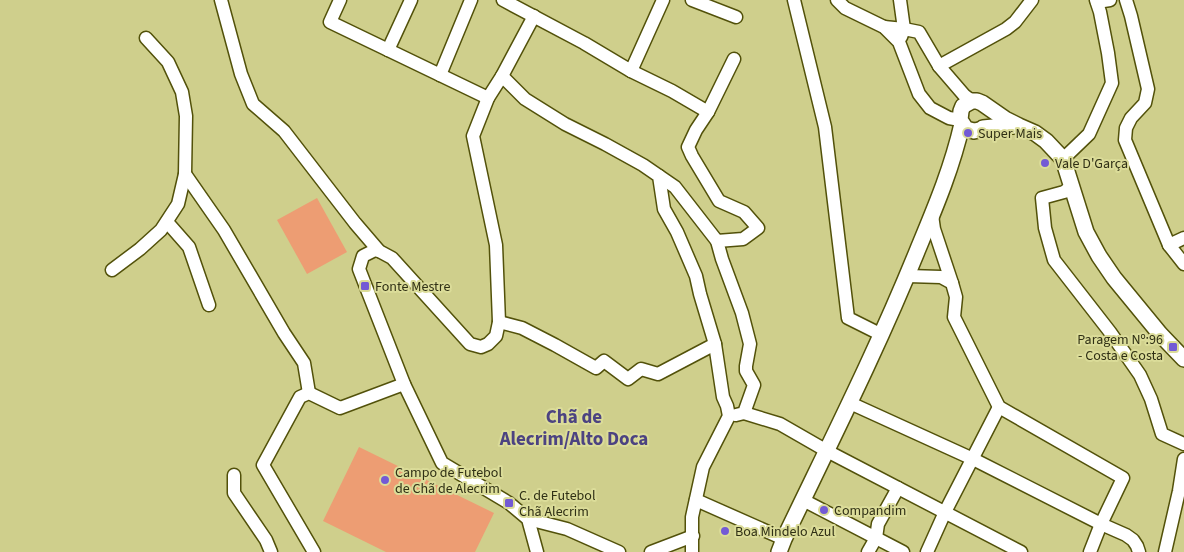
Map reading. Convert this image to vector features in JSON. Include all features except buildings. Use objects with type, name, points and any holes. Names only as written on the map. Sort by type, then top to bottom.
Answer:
[{"type":"street","points":[[221,0],[241,74],[253,104],[284,131],[354,223],[379,252]]},
{"type":"street","points":[[340,0],[330,22],[488,98]]},
{"type":"street","points":[[388,50],[411,0]]},
{"type":"street","points":[[440,75],[472,0]]},
{"type":"street","points":[[503,0],[708,112]]},
{"type":"street","points":[[630,71],[662,0]]},
{"type":"street","points":[[692,0],[736,17]]},
{"type":"street","points":[[794,0],[825,127],[848,318],[882,335]]},
{"type":"street","points":[[837,0],[845,8],[884,28],[900,42],[919,94],[930,108],[961,122],[970,130],[1019,126]]},
{"type":"street","points":[[900,0],[904,29],[900,42]]},
{"type":"street","points":[[939,66],[1006,29],[1015,22],[1032,0]]},
{"type":"street","points":[[1063,159],[1090,134],[1112,83],[1100,12],[1096,1],[1110,0]]},
{"type":"street","points":[[1126,0],[1148,89],[1145,103],[1131,118],[1126,128],[1125,140],[1169,245],[1184,264]]},
{"type":"street","points":[[534,16],[488,98],[473,136],[496,245],[499,322],[496,336],[488,344],[481,347],[470,344],[392,258],[375,250],[363,256],[359,269],[404,384],[442,463],[509,503],[528,519],[567,529],[619,552]]},
{"type":"street","points":[[884,28],[919,32],[939,66],[964,95],[1035,133],[1046,141],[1063,159],[1086,232],[1099,256],[1114,278],[1184,359]]},
{"type":"street","points":[[112,270],[161,230],[178,204],[186,174],[186,116],[182,92],[168,62],[146,38]]},
{"type":"street","points":[[717,241],[743,239],[758,228],[744,212],[719,201],[688,147],[708,112],[734,59]]},
{"type":"street","points":[[502,76],[525,99],[565,124],[643,166],[675,187],[717,241],[742,313],[750,344],[746,371],[754,385],[744,413]]},
{"type":"street","points":[[696,500],[781,545],[850,403],[908,276],[953,160],[963,106],[979,104]]},
{"type":"street","points":[[953,160],[988,121],[989,116],[979,104]]},
{"type":"street","points":[[186,174],[224,230],[284,333],[304,363],[309,393]]},
{"type":"street","points":[[659,176],[664,208],[677,232],[696,276],[715,344],[723,397],[729,416],[704,467],[692,517],[692,552]]},
{"type":"street","points":[[1071,187],[1064,192],[1042,198],[1045,228],[1054,260],[1110,332],[1140,375],[1151,399],[1162,434],[1184,444]]},
{"type":"street","points":[[932,215],[934,229],[956,297],[954,317],[999,407],[1123,478],[1090,552]]},
{"type":"street","points":[[166,222],[189,247],[209,305]]},
{"type":"street","points":[[1169,245],[1184,238]]},
{"type":"street","points":[[908,276],[941,277],[952,283]]},
{"type":"street","points":[[499,322],[522,328],[596,368],[604,361],[628,379],[641,370],[658,374],[715,344]]},
{"type":"street","points":[[309,393],[340,408],[404,384]]},
{"type":"street","points":[[309,393],[300,398],[263,465],[314,552]]},
{"type":"street","points":[[850,403],[973,459],[1126,535],[1133,540],[1139,552]]},
{"type":"street","points":[[927,552],[944,512],[999,407]]},
{"type":"street","points":[[729,416],[744,413],[780,424],[827,451],[1021,552]]},
{"type":"street","points":[[1164,552],[1181,491],[1184,460]]},
{"type":"street","points":[[234,476],[234,493],[266,540],[270,552]]},
{"type":"street","points":[[868,552],[876,538],[878,524],[898,488]]},
{"type":"street","points":[[803,500],[903,552]]},
{"type":"street","points":[[528,519],[537,552]]},
{"type":"street","points":[[651,552],[693,536]]},
{"type":"shaded area","points":[[317,198],[347,252],[307,274],[277,220]]},
{"type":"shaded area","name":"Campo de Futebol de Chã de Alecrim","points":[[359,447],[494,513],[475,552],[386,552],[323,521]]},
{"type":"place","name":"Super Mais","points":[[968,133]]},
{"type":"place","name":"Vale D'Garça","points":[[1045,163]]},
{"type":"place","name":"Fonte Mestre","points":[[365,286]]},
{"type":"place","name":"Paragem Nº:96 - Costa e Costa","points":[[1173,347]]},
{"type":"place","name":"Campo de Futebol de Chã de Alecrim","points":[[385,480]]},
{"type":"place","name":"C. de Futebol Chã Alecrim","points":[[509,503]]},
{"type":"place","name":"Compandim","points":[[824,510]]},
{"type":"place","name":"Boa Mindelo Azul","points":[[725,531]]},
{"type":"district","name":"Chã de Alecrim/Alto Doca","points":[[574,427]]}]
